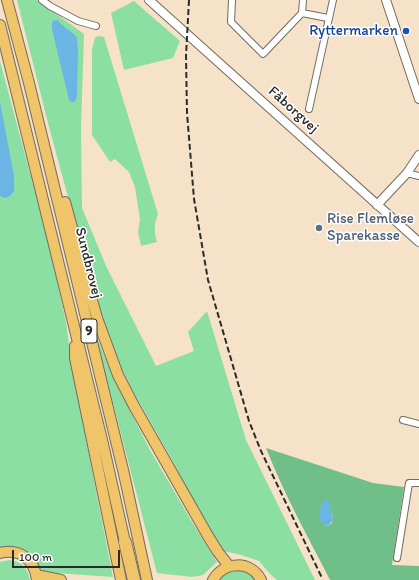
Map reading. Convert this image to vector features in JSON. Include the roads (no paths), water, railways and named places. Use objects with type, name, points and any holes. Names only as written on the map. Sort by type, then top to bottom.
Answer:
[{"type":"highway","name":"9","points":[[125,542],[134,580]]},
{"type":"main road","name":"Sundbrovej","points":[[7,0],[29,84],[124,474],[147,580]]},
{"type":"main road","name":"Sundbrovej","points":[[0,25],[103,444],[125,542]]},
{"type":"main road","points":[[29,84],[58,178],[97,318],[118,375],[208,536],[229,566]]},
{"type":"main road","points":[[74,326],[75,358],[120,580]]},
{"type":"main road","points":[[0,553],[14,552],[22,555],[29,560],[34,567],[36,577],[61,580]]},
{"type":"main road","points":[[214,580],[218,573],[229,566],[239,565],[249,568],[258,574],[261,580]]},
{"type":"street","points":[[42,0],[78,21],[96,26]]},
{"type":"street","name":"Fåborgvej","points":[[149,0],[419,242]]},
{"type":"street","points":[[232,0],[231,22],[263,54],[302,13],[303,0]]},
{"type":"street","points":[[310,110],[328,18],[333,0]]},
{"type":"street","points":[[386,0],[418,90],[419,99]]},
{"type":"street","points":[[302,13],[328,18]]},
{"type":"street","points":[[377,205],[407,174],[419,155]]},
{"type":"street","points":[[407,174],[419,176]]},
{"type":"street","points":[[403,420],[419,424]]},
{"type":"street","points":[[397,558],[409,483],[419,483]]},
{"type":"water","points":[[57,20],[77,38],[77,94],[74,102],[69,100],[52,29],[53,21]]},
{"type":"water","points":[[0,102],[14,176],[14,191],[10,196],[5,198],[0,196]]},
{"type":"water","points":[[326,499],[328,500],[333,517],[332,522],[328,526],[320,519],[322,503]]},
{"type":"railway","points":[[189,0],[186,56],[187,113],[194,199],[208,280],[249,421],[261,451],[322,578]]},
{"type":"place","name":"Ryttermarken","points":[[406,31]]},
{"type":"place","name":"Rise Flemløse Sparekasse","points":[[319,228]]}]
